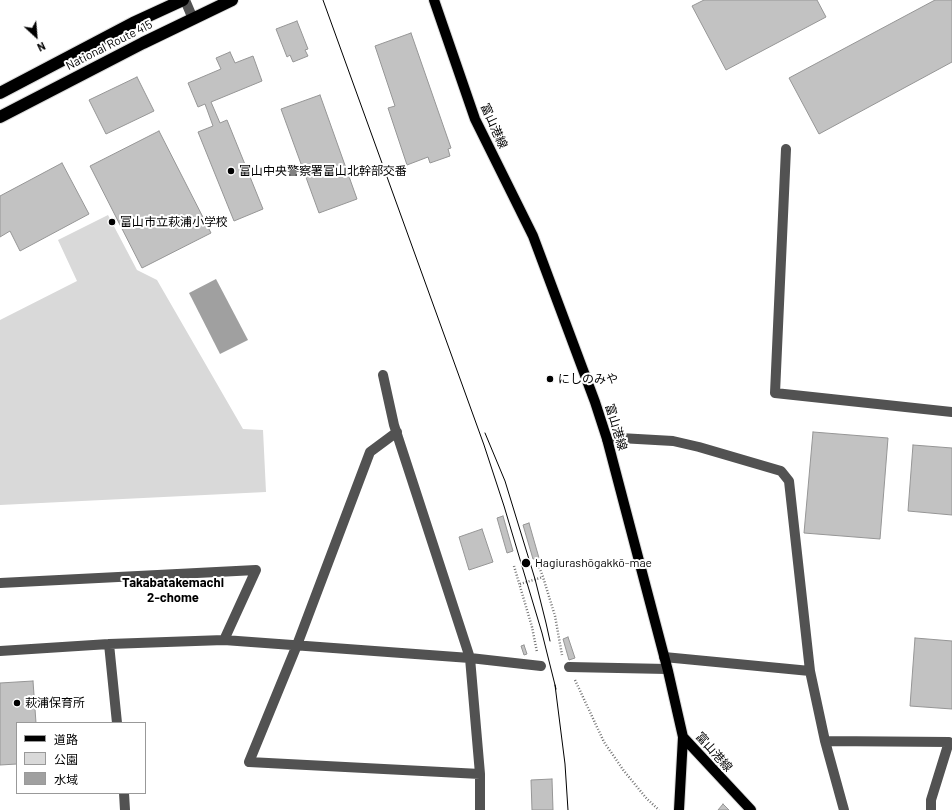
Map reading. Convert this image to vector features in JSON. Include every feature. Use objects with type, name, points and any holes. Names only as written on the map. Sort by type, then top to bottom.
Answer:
[{"type":"highway","name":"National Route 415","points":[[0,93],[132,23],[184,0]]},
{"type":"highway","name":"National Route 415","points":[[0,117],[232,0]]},
{"type":"main road","name":"富山港線","points":[[434,0],[475,119],[533,236],[595,402],[607,439],[664,657],[683,737],[751,810]]},
{"type":"main road","points":[[679,810],[683,737]]},
{"type":"street","points":[[184,0],[193,19]]},
{"type":"street","points":[[786,149],[774,393],[952,412]]},
{"type":"street","points":[[383,375],[397,432],[470,658],[480,774],[480,810]]},
{"type":"street","points":[[397,432],[370,452],[297,645],[248,762],[480,774]]},
{"type":"street","points":[[607,439],[620,438],[673,441],[781,471],[789,481],[810,672],[825,740],[844,810]]},
{"type":"street","points":[[0,583],[256,570],[224,640]]},
{"type":"street","points":[[0,651],[109,644],[224,640],[470,658],[538,666]]},
{"type":"street","points":[[109,644],[117,722]]},
{"type":"street","points":[[664,657],[810,672]]},
{"type":"street","points":[[569,667],[667,669]]},
{"type":"street","points":[[825,740],[949,742],[931,800],[931,810]]},
{"type":"street","points":[[118,810],[126,810],[124,794]]},
{"type":"path","points":[[536,559],[555,616],[563,658],[569,667],[585,704],[604,742],[624,771],[647,799],[659,810]]},
{"type":"path","points":[[514,566],[534,639],[538,666]]},
{"type":"path","points":[[520,584],[543,577]]},
{"type":"green space","points":[[108,215],[137,270],[157,280],[243,429],[263,430],[266,492],[0,505],[0,320],[77,281],[58,240]]},
{"type":"water","points":[[216,279],[248,340],[220,354],[189,293]]},
{"type":"building","points":[[704,0],[817,0],[826,17],[726,70],[692,6]]},
{"type":"building","points":[[935,0],[952,0],[952,62],[819,134],[789,78]]},
{"type":"building","points":[[297,21],[308,49],[305,50],[308,56],[293,62],[290,55],[287,57],[276,29]]},
{"type":"building","points":[[411,33],[451,148],[448,149],[450,156],[430,163],[428,157],[407,165],[388,108],[395,106],[375,46]]},
{"type":"building","name":"富山中央警察署富山北幹部交番","points":[[230,52],[235,63],[253,56],[262,81],[211,102],[220,123],[227,120],[263,209],[234,221],[198,132],[213,126],[205,104],[198,107],[188,83],[221,69],[216,58]]},
{"type":"building","points":[[137,77],[154,111],[106,134],[89,100]]},
{"type":"building","points":[[320,95],[357,199],[319,213],[281,109]]},
{"type":"building","points":[[159,131],[211,233],[142,268],[90,166]]},
{"type":"building","points":[[62,163],[89,214],[20,251],[10,231],[0,237],[0,196]]},
{"type":"building","points":[[813,432],[888,438],[880,539],[804,533]]},
{"type":"building","points":[[913,445],[952,448],[952,515],[908,511]]},
{"type":"building","points":[[503,516],[513,551],[507,553],[497,518]]},
{"type":"building","points":[[529,523],[539,558],[533,559],[523,525]]},
{"type":"building","points":[[482,529],[493,562],[469,570],[459,537]]},
{"type":"building","points":[[568,637],[575,658],[569,660],[563,639]]},
{"type":"building","points":[[915,638],[952,641],[952,709],[910,706]]},
{"type":"building","points":[[524,645],[527,654],[524,655],[521,646]]},
{"type":"building","name":"萩浦保育所","points":[[33,681],[36,722],[16,722],[16,764],[0,765],[0,683]]},
{"type":"building","points":[[552,779],[553,810],[532,810],[531,780]]},
{"type":"building","points":[[723,804],[729,810],[718,810]]},
{"type":"tram line","points":[[323,0],[484,445],[542,633],[556,689]]},
{"type":"tram line","points":[[485,433],[505,481],[535,579],[550,641]]},
{"type":"tram line","points":[[555,685],[565,764],[568,810]]},
{"type":"place","name":"富山中央警察署富山北幹部交番","points":[[231,171]]},
{"type":"place","name":"富山市立萩浦小学校","points":[[112,222]]},
{"type":"place","name":"にしのみや","points":[[550,379]]},
{"type":"place","name":"Hagiurashōgakkō-mae","points":[[526,563]]},
{"type":"place","name":"萩浦保育所","points":[[17,703]]},
{"type":"district","name":"Takabatakemachi 2-chome","points":[[173,590]]}]
